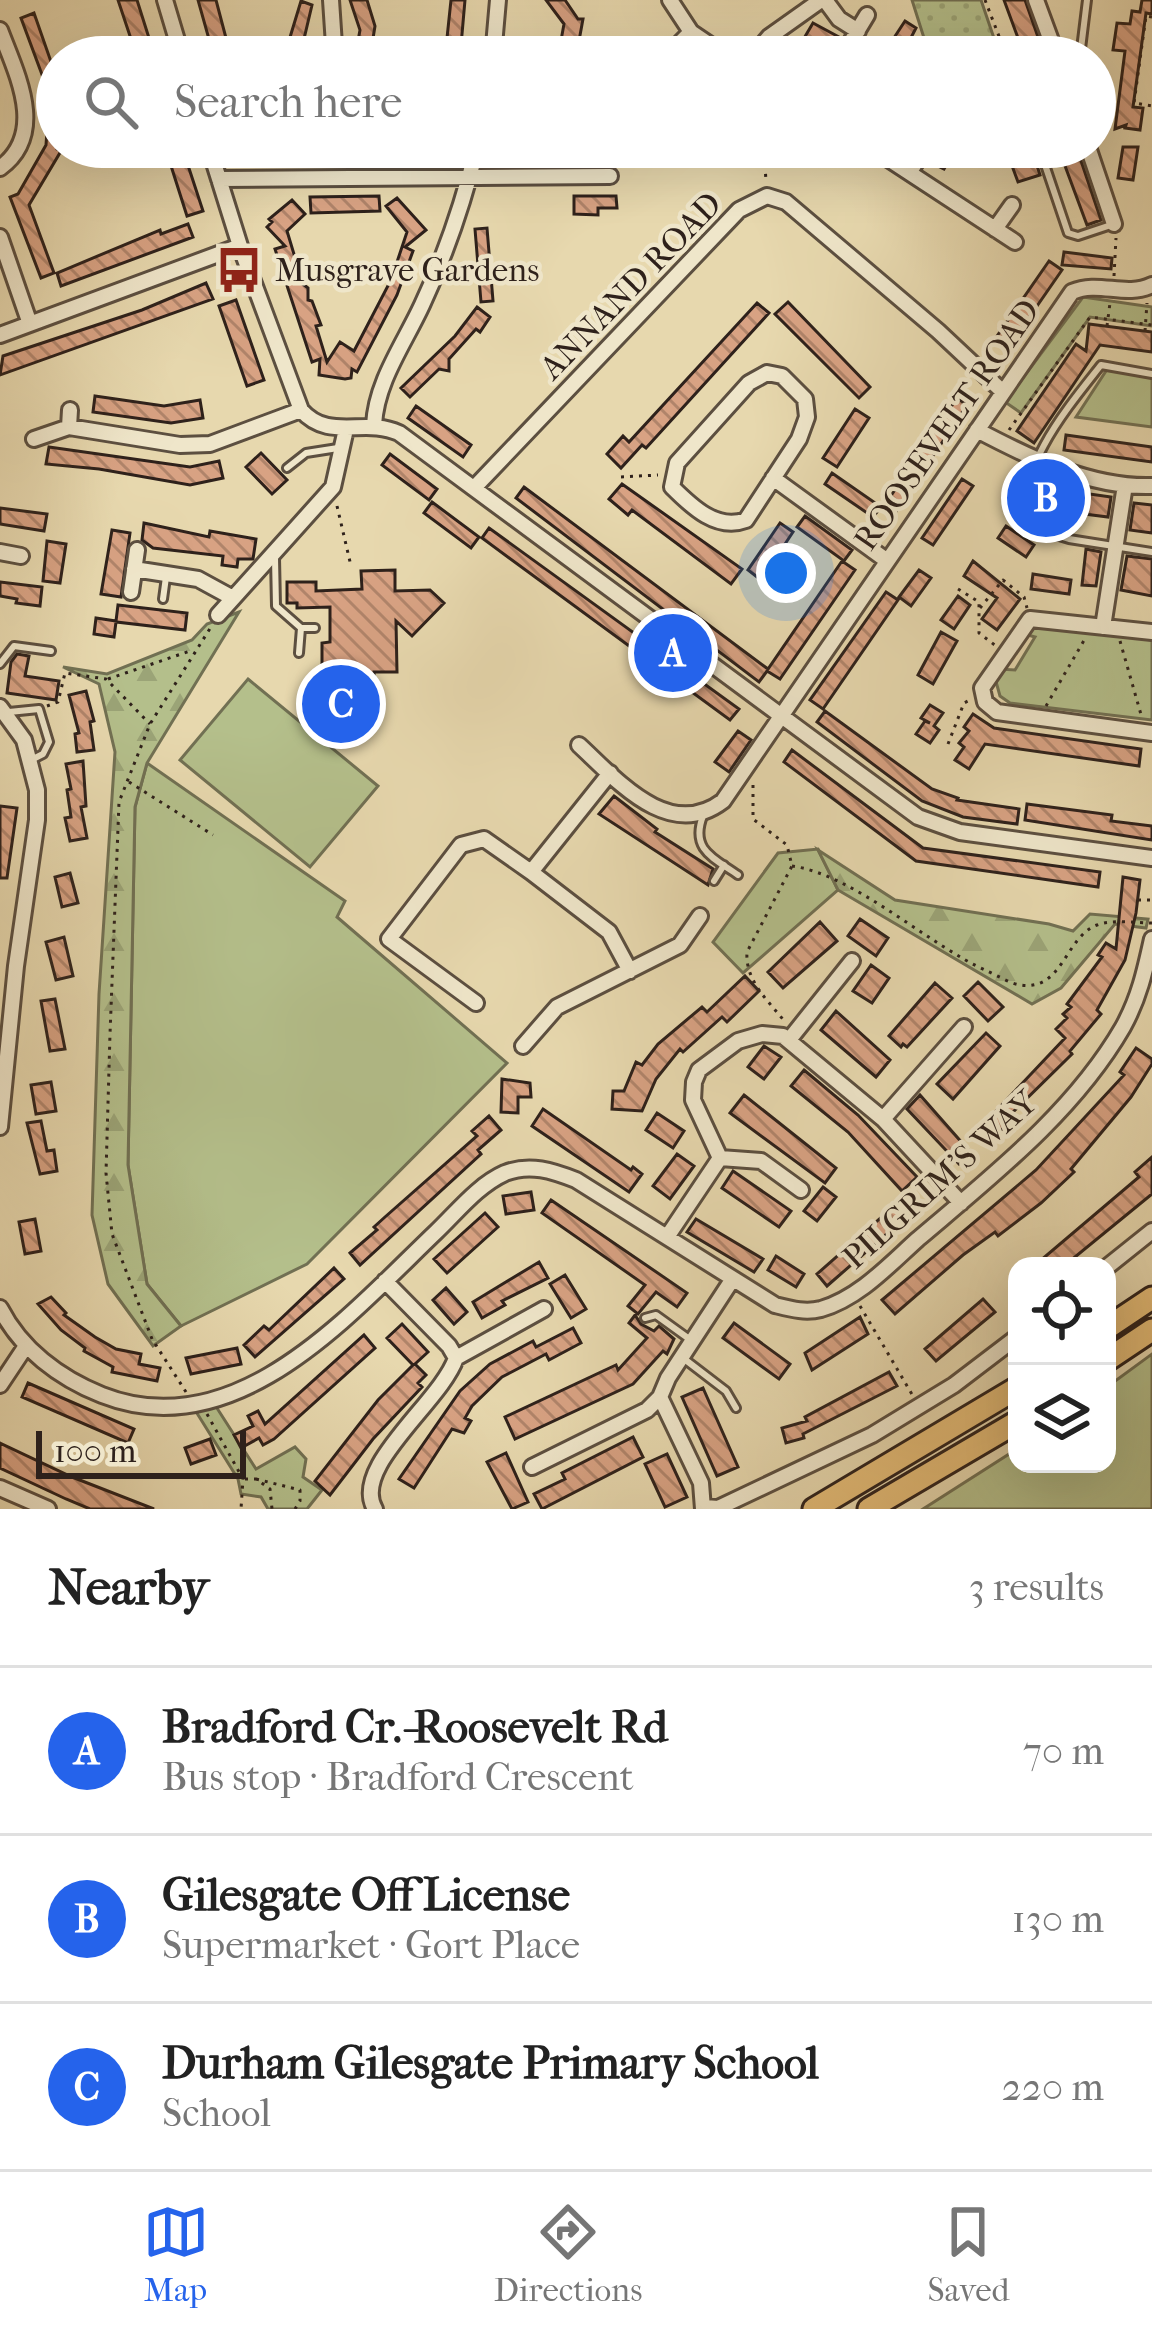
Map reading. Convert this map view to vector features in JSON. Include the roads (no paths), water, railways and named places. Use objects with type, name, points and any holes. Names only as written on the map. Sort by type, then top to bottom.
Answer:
[{"type":"highway","points":[[1116,1322],[1152,1298]]},
{"type":"highway","points":[[1116,1354],[1152,1330]]},
{"type":"highway","points":[[814,1509],[1008,1393]]},
{"type":"highway","points":[[869,1509],[1008,1427]]},
{"type":"street","points":[[165,0],[176,36]]},
{"type":"street","points":[[331,0],[333,36]]},
{"type":"street","points":[[495,36],[498,0]]},
{"type":"street","points":[[670,0],[697,36]]},
{"type":"street","points":[[1036,0],[1049,36]]},
{"type":"street","points":[[772,36],[828,2],[852,36]]},
{"type":"street","points":[[855,36],[867,15]]},
{"type":"street","points":[[0,30],[25,97],[26,118],[23,137],[0,168]]},
{"type":"street","points":[[687,36],[691,32]]},
{"type":"street","points":[[216,168],[301,410],[318,426],[374,425],[399,434],[782,719],[937,826],[1152,858]]},
{"type":"street","points":[[374,425],[379,391],[424,301],[472,168]]},
{"type":"street","points":[[904,168],[1015,242]]},
{"type":"street","points":[[910,172],[912,168]]},
{"type":"street","points":[[1095,168],[1114,224]]},
{"type":"street","points":[[219,179],[610,176]]},
{"type":"street","name":"ANNAND ROAD","points":[[474,488],[739,210],[767,196],[786,202],[1003,392]]},
{"type":"street","points":[[995,229],[1012,205]]},
{"type":"street","points":[[0,237],[30,324]]},
{"type":"street","points":[[0,335],[240,246]]},
{"type":"street","name":"ROOSEVELT ROAD","points":[[704,812],[723,801],[747,770],[1072,292],[1087,285],[1136,292],[1150,286]]},
{"type":"street","points":[[767,373],[782,376],[805,399],[807,417],[799,439],[772,478],[746,520],[732,525],[716,522],[672,487],[677,463],[749,383],[767,373]]},
{"type":"street","points":[[69,427],[70,410]]},
{"type":"street","points":[[34,440],[69,427],[180,445],[210,444],[301,410]]},
{"type":"street","points":[[218,615],[333,487],[346,429]]},
{"type":"street","points":[[977,430],[1036,461],[1125,485],[1152,486]]},
{"type":"street","points":[[772,478],[886,560]]},
{"type":"street","points":[[1104,626],[1125,485]]},
{"type":"street","points":[[131,592],[137,550]]},
{"type":"street","points":[[0,552],[21,556]]},
{"type":"street","points":[[134,569],[198,579],[231,597]]},
{"type":"street","points":[[1149,732],[997,712],[985,702],[982,688],[1030,619],[1152,632]]},
{"type":"street","points":[[0,1127],[6,1001],[37,820],[31,760],[4,710]]},
{"type":"street","points":[[579,745],[652,807],[670,814],[704,812]]},
{"type":"street","points":[[531,872],[610,773]]},
{"type":"street","points":[[476,1003],[389,939],[461,845],[484,839],[609,932],[630,971]]},
{"type":"street","points":[[523,1046],[557,1007],[680,945],[700,916]]},
{"type":"street","name":"PILGRIM'S WAY","points":[[26,1346],[62,1374],[123,1403],[154,1408],[197,1402],[253,1383],[296,1359],[490,1181],[527,1168],[576,1180],[775,1305],[820,1309],[854,1294],[961,1203],[1068,1101],[1147,993],[1152,939]]},
{"type":"street","points":[[791,1036],[852,962]]},
{"type":"street","points":[[883,1119],[964,1027]]},
{"type":"street","points":[[720,1158],[693,1100],[700,1070],[738,1041],[762,1034],[791,1036],[883,1119],[961,1203]]},
{"type":"street","points":[[720,1158],[761,1161],[801,1190]]},
{"type":"street","points":[[667,1238],[720,1158]]},
{"type":"street","points":[[1116,1260],[1152,1231]]},
{"type":"street","points":[[532,1467],[647,1410],[660,1397],[733,1280]]},
{"type":"street","points":[[375,1509],[368,1491],[374,1469],[451,1372],[455,1358],[449,1346],[385,1281]]},
{"type":"street","points":[[0,1307],[26,1346],[0,1385]]},
{"type":"street","points":[[455,1358],[544,1310]]},
{"type":"street","points":[[660,1397],[701,1483],[704,1508],[718,1508],[872,1435],[954,1385],[1008,1344]]},
{"type":"street","points":[[0,1488],[48,1509]]},
{"type":"lane","points":[[1083,36],[1087,0]]},
{"type":"lane","points":[[1046,168],[1068,232],[1078,236],[1114,224]]},
{"type":"lane","points":[[1152,374],[1101,365],[1036,461],[1023,512],[1026,526],[1152,552]]},
{"type":"lane","points":[[287,468],[306,453],[342,448]]},
{"type":"lane","points":[[275,548],[276,606],[301,628],[315,628]]},
{"type":"lane","points":[[163,599],[167,574]]},
{"type":"lane","points":[[299,653],[301,628]]},
{"type":"lane","points":[[0,664],[14,646],[51,651]]},
{"type":"lane","points":[[4,710],[39,709],[49,742],[43,754],[31,760]]},
{"type":"lane","points":[[704,812],[700,846],[707,857],[738,875]]},
{"type":"lane","points":[[713,881],[724,866]]},
{"type":"lane","points":[[645,1318],[656,1315],[694,1343]]},
{"type":"lane","points":[[683,1358],[726,1391],[736,1408]]},
{"type":"place","name":"Musgrave Gardens","points":[[239,270]]},
{"type":"place","name":"Gilesgate Off License","points":[[1046,498]]},
{"type":"place","name":"Bradford Cr.-Roosevelt Rd","points":[[673,653]]},
{"type":"place","name":"Durham Gilesgate Primary School","points":[[341,704]]}]
